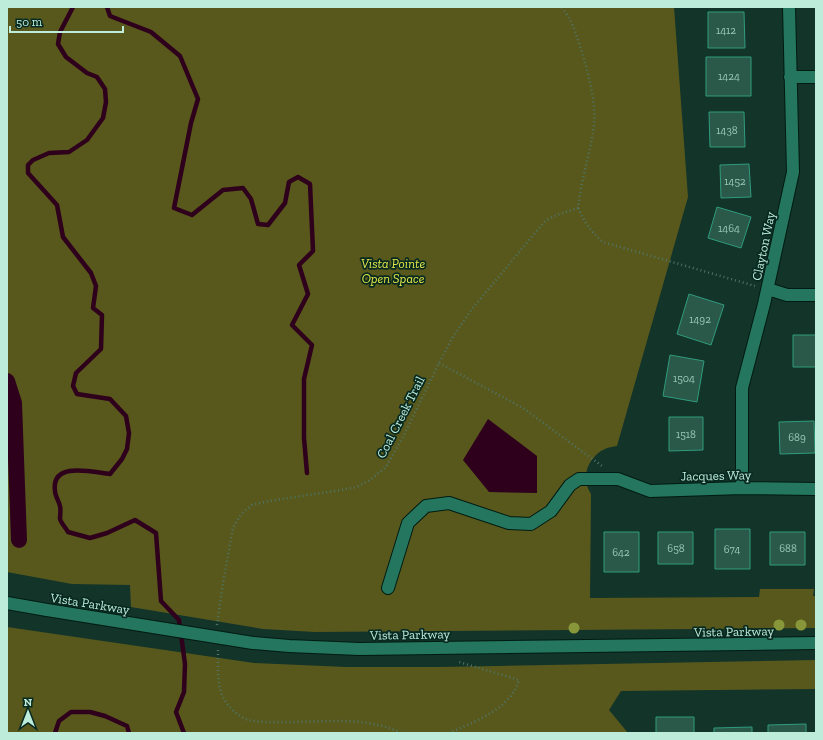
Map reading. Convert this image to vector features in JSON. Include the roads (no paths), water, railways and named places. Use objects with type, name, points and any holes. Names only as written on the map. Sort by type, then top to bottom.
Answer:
[{"type":"street","name":"Clayton Way","points":[[742,488],[742,388],[768,289],[793,172],[789,7]]},
{"type":"street","points":[[790,77],[816,77]]},
{"type":"street","points":[[768,289],[787,295],[816,295]]},
{"type":"street","name":"Jacques Way","points":[[388,588],[408,523],[426,506],[449,503],[509,523],[532,524],[551,511],[570,484],[579,478],[618,479],[650,491],[742,488],[816,489]]},
{"type":"street","name":"Vista Parkway","points":[[7,603],[253,643],[289,646],[360,649],[816,643]]},
{"type":"waterway","points":[[73,7],[60,32],[58,44],[66,57],[87,73],[97,77],[105,89],[106,102],[103,118],[87,140],[69,152],[49,153],[33,160],[28,165],[28,173],[57,205],[63,237],[91,273],[96,286],[93,308],[102,315],[101,349],[76,373],[73,386],[77,394],[110,399],[126,416],[129,433],[127,449],[122,459],[110,474],[74,470],[66,472],[59,475],[55,482],[55,493],[60,508],[60,519],[68,532],[90,538],[107,533],[135,520],[156,533],[161,601],[179,620],[185,664],[184,692],[176,712],[184,733]]},
{"type":"waterway","points":[[107,7],[110,16],[151,32],[180,56],[198,99],[191,123],[174,208],[192,215],[223,190],[243,188],[251,199],[258,224],[268,225],[285,203],[289,182],[298,177],[310,184],[313,251],[299,265],[308,294],[292,325],[312,345],[304,379],[304,438],[307,473]]},
{"type":"waterway","points":[[7,381],[14,403],[19,540]]},
{"type":"waterway","points":[[55,733],[59,721],[71,712],[90,712],[105,716],[127,726],[129,733]]},
{"type":"park label","name":"Vista Pointe Open Space","points":[[393,270]]}]
